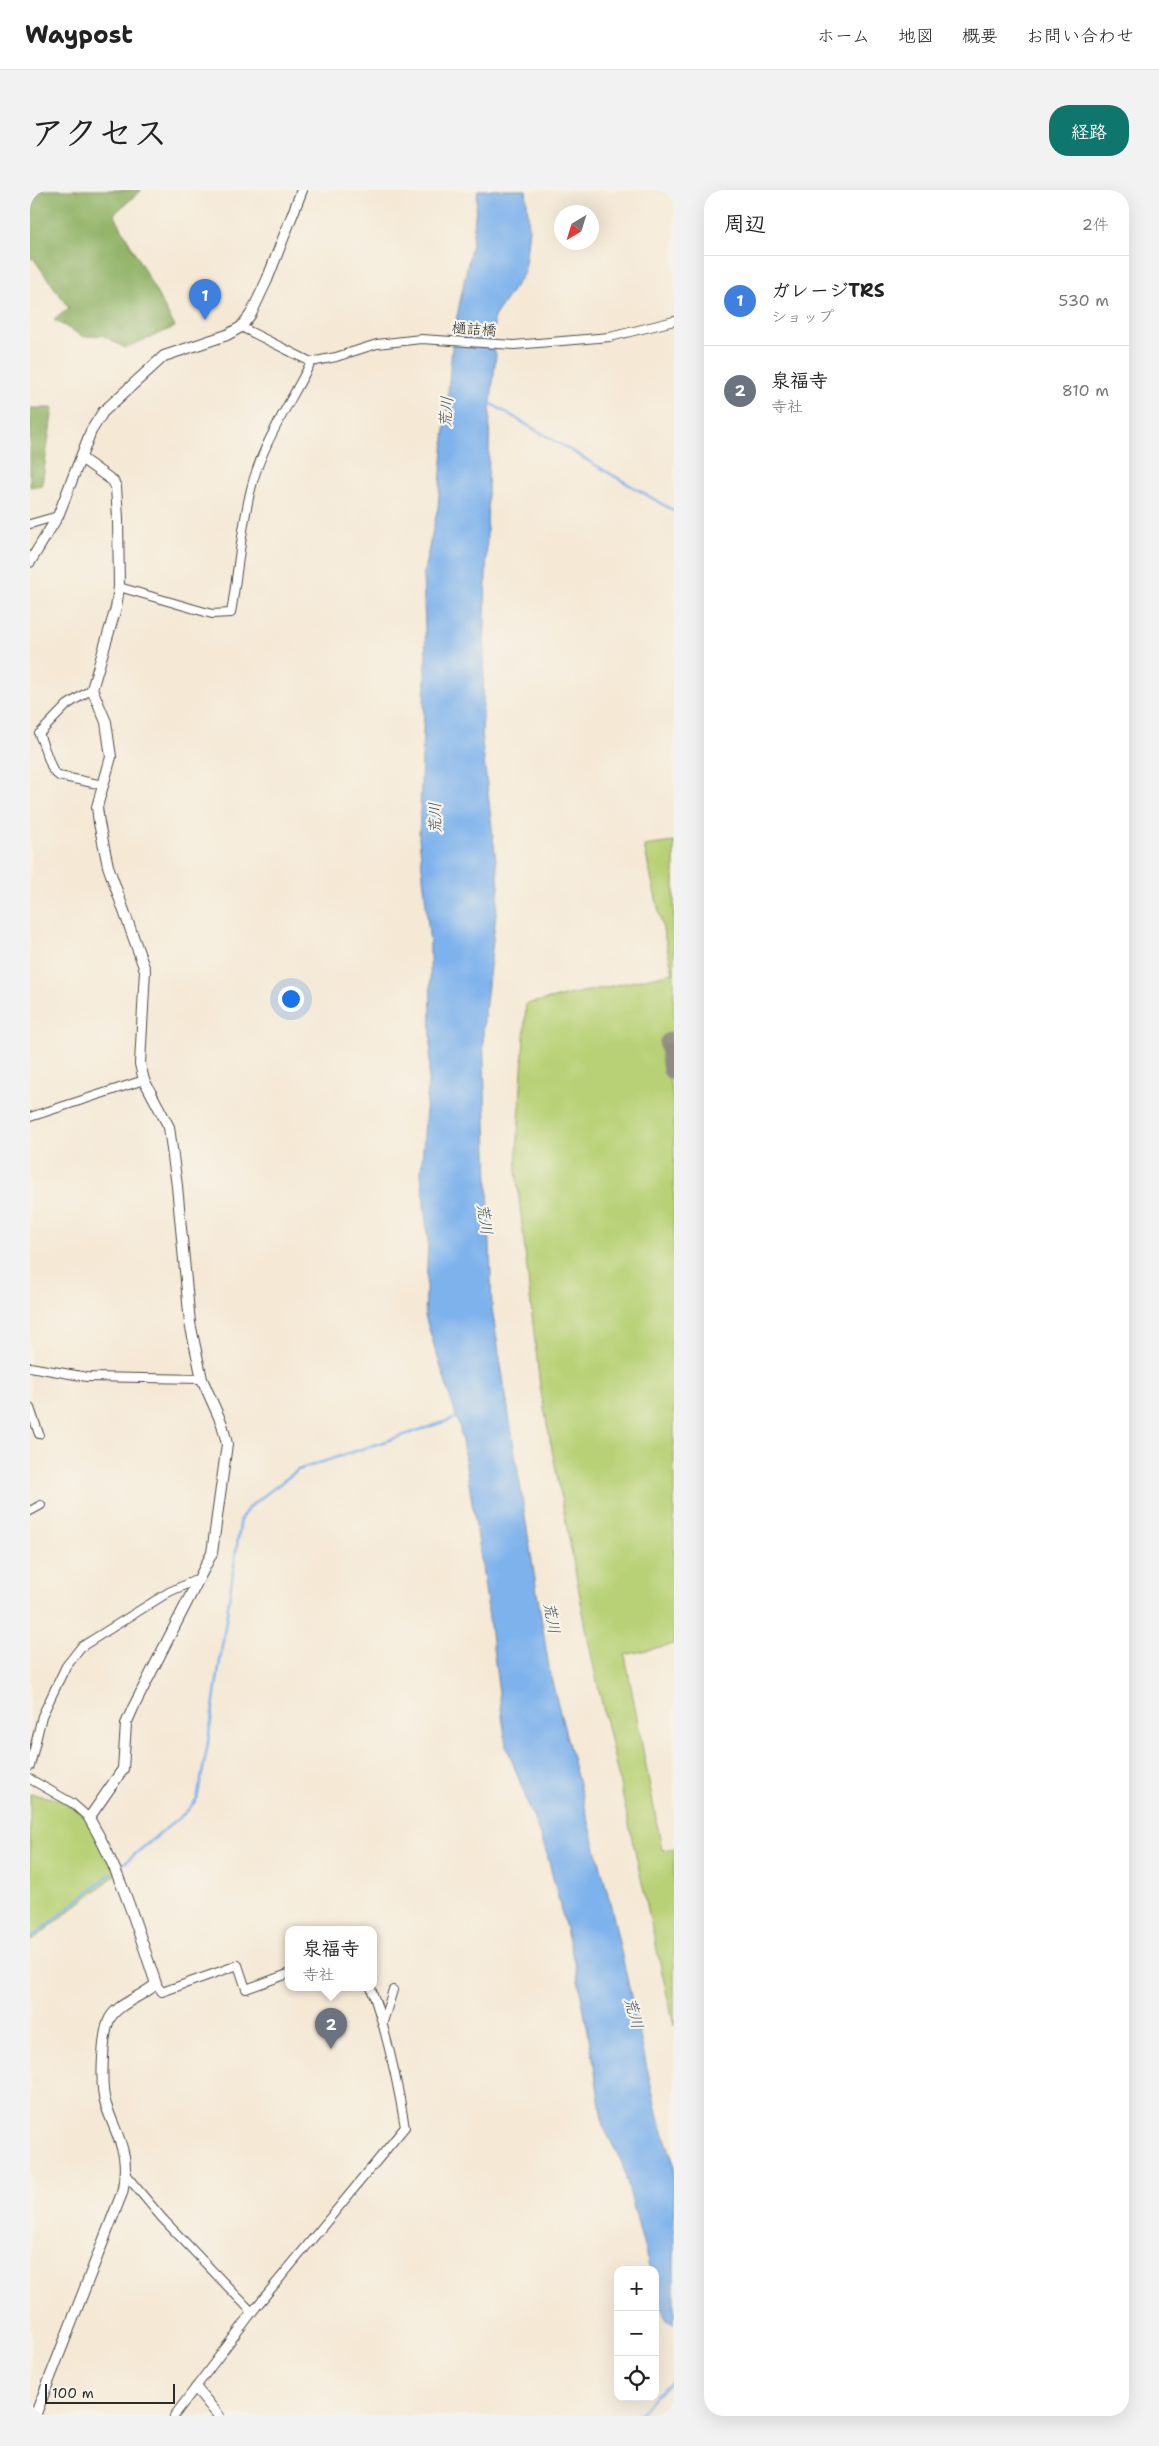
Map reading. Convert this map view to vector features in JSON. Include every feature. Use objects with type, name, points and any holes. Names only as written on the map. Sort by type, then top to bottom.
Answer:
[{"type":"street","points":[[30,562],[58,516],[91,431],[102,412],[164,356],[227,335],[241,327],[251,314],[267,280],[302,190]]},
{"type":"street","name":"樋詰橋","points":[[311,362],[336,358],[377,344],[421,339],[511,346],[610,337],[674,321]]},
{"type":"street","points":[[119,587],[212,614],[231,613],[251,488],[276,423],[311,362],[241,327]]},
{"type":"street","points":[[81,458],[112,481],[116,487],[119,587],[116,608],[92,688],[106,722],[111,756],[97,807],[108,866],[145,970],[140,1064],[144,1080],[169,1127],[177,1186],[190,1323],[202,1380],[222,1424],[227,1444],[212,1553],[162,1648],[126,1724],[123,1769],[89,1818]]},
{"type":"street","points":[[30,524],[58,516]]},
{"type":"street","points":[[39,734],[67,705],[92,688]]},
{"type":"street","points":[[30,733],[39,734]]},
{"type":"street","points":[[39,734],[53,771],[59,776],[103,785]]},
{"type":"street","points":[[30,1117],[144,1080]]},
{"type":"street","points":[[30,1367],[87,1377],[202,1380]]},
{"type":"street","points":[[30,1408],[39,1434]]},
{"type":"street","points":[[30,1511],[41,1505]]},
{"type":"street","points":[[30,1766],[42,1716],[66,1666],[81,1647],[169,1592],[198,1579]]},
{"type":"street","points":[[30,1779],[72,1803],[89,1818],[108,1851],[127,1896],[156,1984],[162,1992],[238,1965],[246,1989],[285,1975]]},
{"type":"street","points":[[35,2416],[122,2193],[126,2176],[124,2148],[105,2104],[104,2041],[111,2018],[156,1984]]},
{"type":"street","points":[[383,2022],[393,1990]]},
{"type":"street","points":[[174,2416],[252,2312],[405,2127],[397,2075],[383,2022],[372,1991]]},
{"type":"street","points":[[126,2176],[162,2218],[252,2312]]},
{"type":"street","points":[[196,2388],[219,2416]]},
{"type":"green space","points":[[30,190],[142,190],[114,214],[175,327],[125,348],[102,335],[84,337],[54,320],[69,308],[33,258],[30,259]]},
{"type":"green space","points":[[30,408],[53,408],[42,485],[30,487]]},
{"type":"green space","points":[[674,842],[674,1035],[662,1038],[674,1105],[674,1644],[625,1655],[662,1850],[674,1848],[674,2026],[592,1659],[540,1387],[516,1170],[526,1004],[673,973],[644,846]]},
{"type":"green space","points":[[30,1794],[69,1801],[89,1818],[117,1874],[30,1942]]},
{"type":"water","name":"荒川","points":[[478,190],[526,190],[529,229],[524,273],[494,317],[494,328],[489,337],[496,355],[490,410],[482,743],[499,887],[483,1029],[492,1308],[550,1674],[610,1902],[658,2117],[674,2164],[674,2325],[666,2321],[659,2299],[659,2266],[649,2266],[622,2163],[603,2126],[593,2059],[576,1969],[547,1854],[506,1745],[479,1544],[460,1429],[425,1316],[428,1241],[421,1174],[431,1044],[430,944],[419,838],[426,655],[423,575],[438,507],[453,336],[472,243]]},
{"type":"waterway","points":[[488,402],[674,511]]},
{"type":"waterway","points":[[117,1869],[186,1812],[197,1799],[207,1749],[241,1518],[249,1507],[298,1470],[459,1417]]},
{"type":"waterway","points":[[30,1939],[112,1873]]},
{"type":"waterway","points":[[659,2393],[674,2380]]},
{"type":"waterway","points":[[637,2416],[650,2401]]},
{"type":"taxiway","points":[[674,1043],[671,1044],[674,1068]]},
{"type":"place","name":"ガレージTRS","points":[[205,320]]},
{"type":"place","name":"泉福寺","points":[[331,2049]]}]
